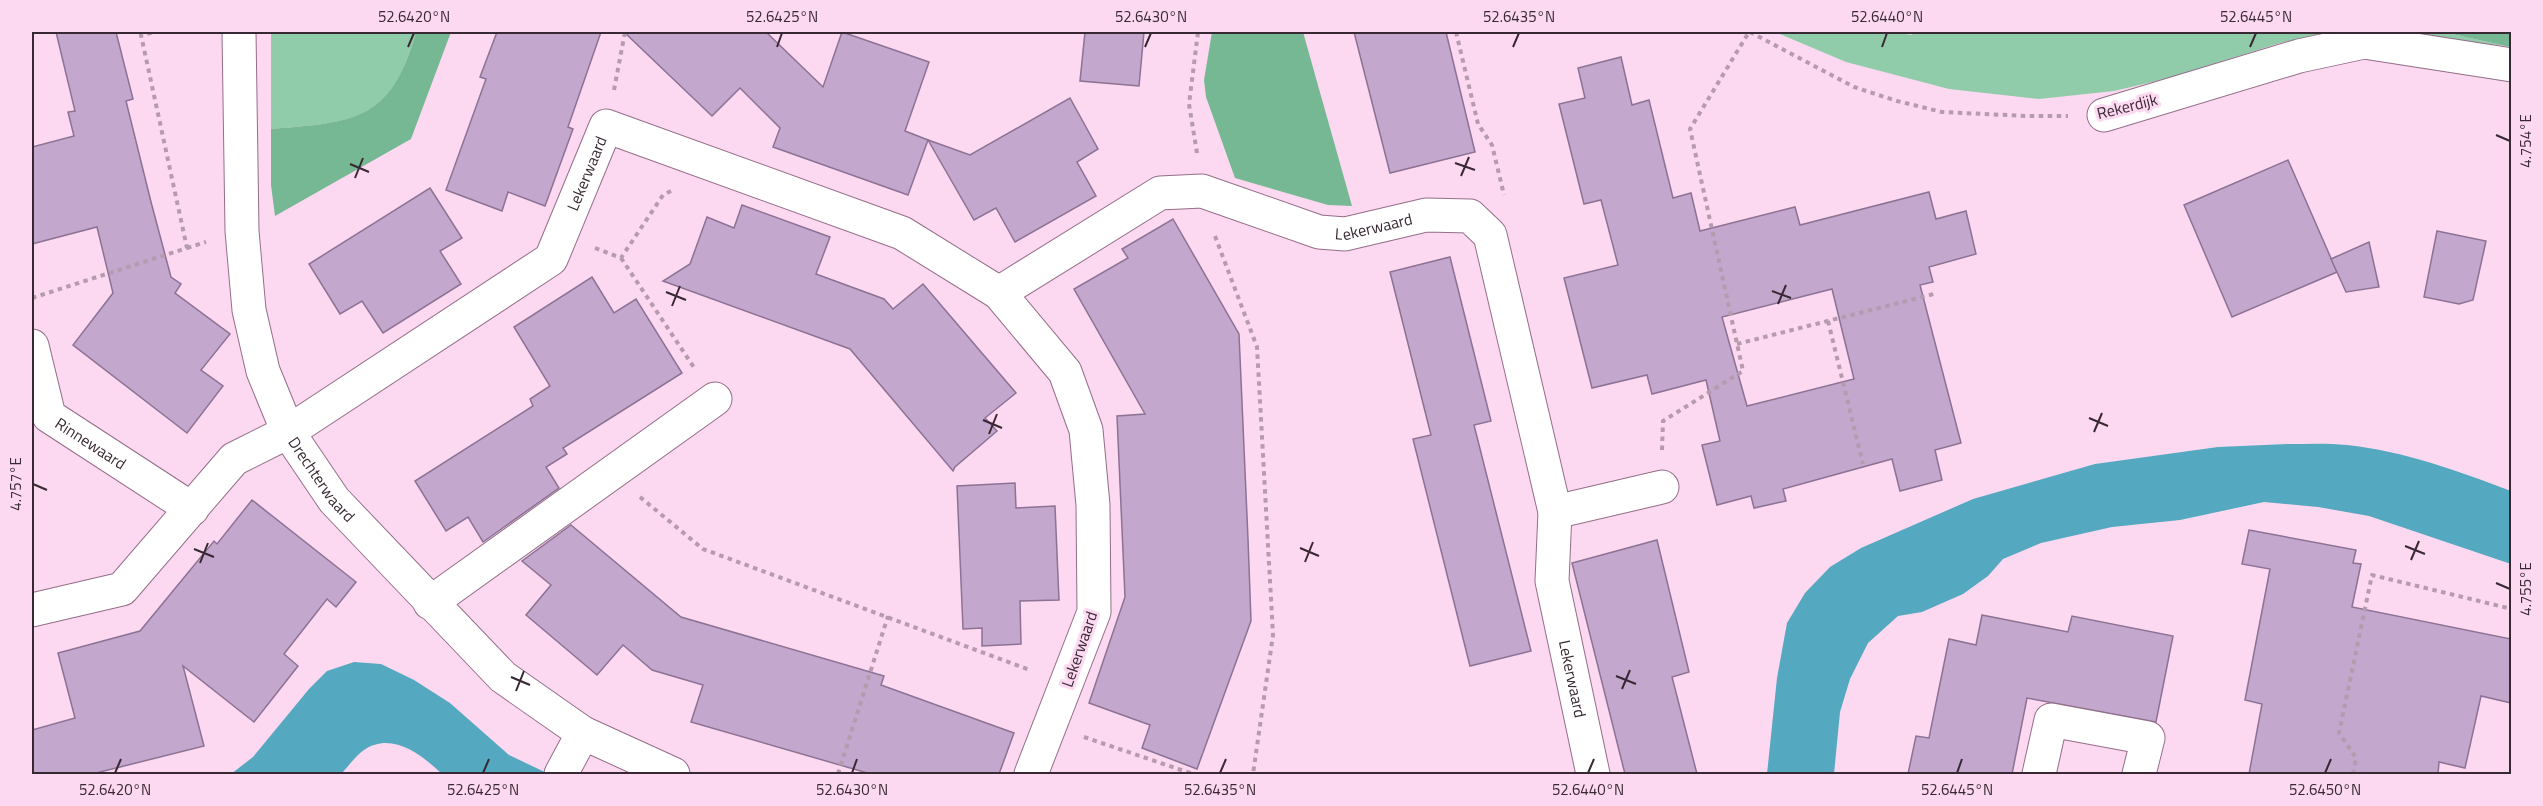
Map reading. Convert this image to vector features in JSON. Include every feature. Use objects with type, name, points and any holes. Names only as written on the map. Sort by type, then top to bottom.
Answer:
[{"type":"street","name":"Drechterwaard","points":[[238,32],[242,231],[249,310],[263,371],[288,432],[334,500],[503,677],[583,733],[673,774]]},
{"type":"street","name":"Rekerdijk","points":[[2104,115],[2299,56],[2364,42],[2511,65]]},
{"type":"street","name":"Lekerwaard","points":[[288,432],[551,259],[606,126],[902,233],[999,292],[1065,372],[1086,430],[1093,505],[1094,612],[1068,684],[1049,725],[1031,774]]},
{"type":"street","name":"Lekerwaard","points":[[999,292],[1160,193],[1202,191],[1319,232],[1345,234],[1426,215],[1470,216],[1490,235],[1555,512],[1552,581],[1593,774]]},
{"type":"street","name":"Rinnewaard","points":[[32,346],[50,416],[192,509]]},
{"type":"street","points":[[430,603],[715,399]]},
{"type":"street","points":[[32,610],[122,589],[234,459],[288,432]]},
{"type":"street","points":[[1555,512],[1662,487]]},
{"type":"street","points":[[2040,774],[2051,720],[2148,738],[2139,774]]},
{"type":"street","points":[[564,770],[583,733]]},
{"type":"path","points":[[32,298],[187,248],[141,35],[155,32]]},
{"type":"path","points":[[606,126],[625,32]]},
{"type":"path","points":[[1198,32],[1189,104],[1202,191],[1206,212],[1257,347],[1273,635],[1253,774]]},
{"type":"path","points":[[1456,32],[1478,124],[1492,145],[1509,219],[1490,235]]},
{"type":"path","points":[[1662,487],[1663,421],[1743,371],[1689,129],[1750,32]]},
{"type":"path","name":"Rekerdijk","points":[[1750,32],[1854,87],[1942,112],[2027,116],[2104,115]]},
{"type":"path","points":[[621,258],[663,195],[720,167]]},
{"type":"path","points":[[561,235],[621,258],[715,399]]},
{"type":"path","points":[[1737,344],[1934,294]]},
{"type":"path","points":[[1828,321],[1863,464]]},
{"type":"path","points":[[612,474],[703,549],[1068,684]]},
{"type":"path","points":[[2353,774],[2356,758],[2339,733],[2372,575],[2511,609]]},
{"type":"path","points":[[838,774],[888,616]]},
{"type":"path","points":[[1049,725],[1193,774]]},
{"type":"green space","points":[[271,32],[416,32],[406,62],[395,84],[366,112],[326,124],[271,129]]},
{"type":"green space","points":[[416,32],[451,32],[411,139],[275,216],[271,185],[271,129],[325,124],[365,112],[381,100],[394,84],[406,62]]},
{"type":"green space","points":[[1212,32],[1303,32],[1352,206],[1328,205],[1235,178],[1206,97],[1204,80]]},
{"type":"green space","points":[[1775,32],[1894,32],[1912,35],[1911,32],[2328,32],[2280,43],[2169,78],[2114,91],[2039,99],[1949,89],[1846,62]]},
{"type":"green space","points":[[2383,32],[2443,32],[2506,46]]},
{"type":"green space","points":[[2443,32],[2511,32],[2511,47],[2506,46]]},
{"type":"water","points":[[2340,444],[2389,452],[2451,469],[2511,491],[2511,564],[2369,516],[2318,507],[2264,502],[2180,520],[2112,527],[2041,543],[2003,559],[1988,576],[1963,594],[1922,612],[1898,616],[1868,643],[1850,679],[1840,712],[1834,774],[1767,774],[1777,678],[1787,623],[1805,593],[1830,567],[1861,548],[1973,499],[2095,464],[2218,447]]},
{"type":"water","points":[[354,662],[381,664],[414,680],[450,703],[509,755],[549,774],[442,774],[416,753],[396,744],[385,743],[364,750],[341,774],[231,774],[253,757],[309,689],[327,671]]},
{"type":"building","points":[[56,32],[116,32],[133,99],[126,101],[151,202],[171,277],[181,284],[175,293],[230,334],[201,370],[223,386],[187,433],[73,345],[113,293],[97,227],[32,244],[32,147],[74,136],[68,112],[75,111]]},
{"type":"building","points":[[497,32],[601,32],[568,127],[573,129],[545,206],[508,192],[502,211],[446,190],[486,79],[480,77]]},
{"type":"building","points":[[624,32],[766,32],[823,87],[842,32],[929,62],[905,131],[928,140],[908,195],[773,147],[780,128],[740,88],[712,116]]},
{"type":"building","points":[[1085,32],[1144,32],[1139,86],[1080,81]]},
{"type":"building","points":[[1354,32],[1446,32],[1475,152],[1390,173]]},
{"type":"building","points":[[1621,57],[1632,105],[1649,100],[1673,198],[1691,193],[1700,231],[1795,207],[1800,225],[1929,192],[1936,219],[1966,211],[1976,254],[1929,267],[1933,282],[1920,285],[1961,443],[1935,450],[1942,480],[1900,491],[1892,459],[1783,489],[1786,501],[1754,508],[1751,496],[1717,505],[1702,445],[1720,441],[1706,380],[1652,394],[1647,375],[1592,388],[1564,278],[1618,265],[1601,200],[1584,204],[1559,104],[1585,98],[1578,68]],"holes":[[[1832,289],[1854,379],[1747,406],[1722,317]]]},
{"type":"building","points":[[1070,98],[1098,149],[1077,162],[1096,196],[1015,242],[996,208],[974,220],[928,140],[970,155]]},
{"type":"building","points":[[2288,160],[2337,272],[2232,317],[2184,205]]},
{"type":"building","points":[[430,188],[462,238],[440,251],[461,284],[383,333],[362,301],[340,314],[309,264]]},
{"type":"building","points":[[742,205],[830,237],[816,274],[884,299],[893,309],[923,284],[1016,393],[985,418],[997,431],[953,471],[850,349],[663,281],[690,264],[707,217],[734,228]]},
{"type":"building","points":[[1173,219],[1239,334],[1248,539],[1251,621],[1197,769],[1142,748],[1150,725],[1089,703],[1125,597],[1117,416],[1145,414],[1074,289],[1128,258],[1122,249]]},
{"type":"building","points":[[2437,231],[2486,241],[2473,300],[2459,304],[2424,297]]},
{"type":"building","points":[[2369,242],[2379,287],[2346,292],[2331,259]]},
{"type":"building","points":[[1450,257],[1491,421],[1474,425],[1531,651],[1470,666],[1413,439],[1431,435],[1390,272]]},
{"type":"building","points":[[592,277],[614,313],[636,299],[682,373],[563,448],[567,454],[546,467],[559,488],[483,542],[468,517],[446,531],[415,481],[533,406],[530,399],[550,386],[514,327]]},
{"type":"building","points":[[1015,483],[1016,508],[1055,506],[1059,600],[1020,601],[1021,644],[982,646],[982,628],[963,629],[957,486]]},
{"type":"building","points":[[252,500],[356,582],[336,607],[327,599],[284,654],[298,666],[254,722],[183,666],[204,746],[92,774],[32,774],[32,730],[75,718],[58,653],[140,631],[214,541],[217,544]]},
{"type":"building","points":[[571,525],[681,617],[884,676],[881,685],[1014,733],[999,774],[871,774],[691,722],[703,685],[652,670],[623,645],[597,675],[526,615],[551,585],[522,561]]},
{"type":"building","points":[[2249,530],[2356,550],[2353,563],[2361,564],[2352,607],[2511,639],[2511,703],[2481,696],[2465,768],[2439,762],[2438,774],[2249,774],[2262,704],[2245,700],[2270,569],[2242,564]]},
{"type":"building","points":[[1657,540],[1689,672],[1672,677],[1697,774],[1625,774],[1572,563]]},
{"type":"building","points":[[1982,615],[2068,632],[2072,616],[2173,636],[2156,722],[2027,698],[2012,774],[1908,774],[1916,736],[1929,738],[1949,639],[1976,645]]}]
